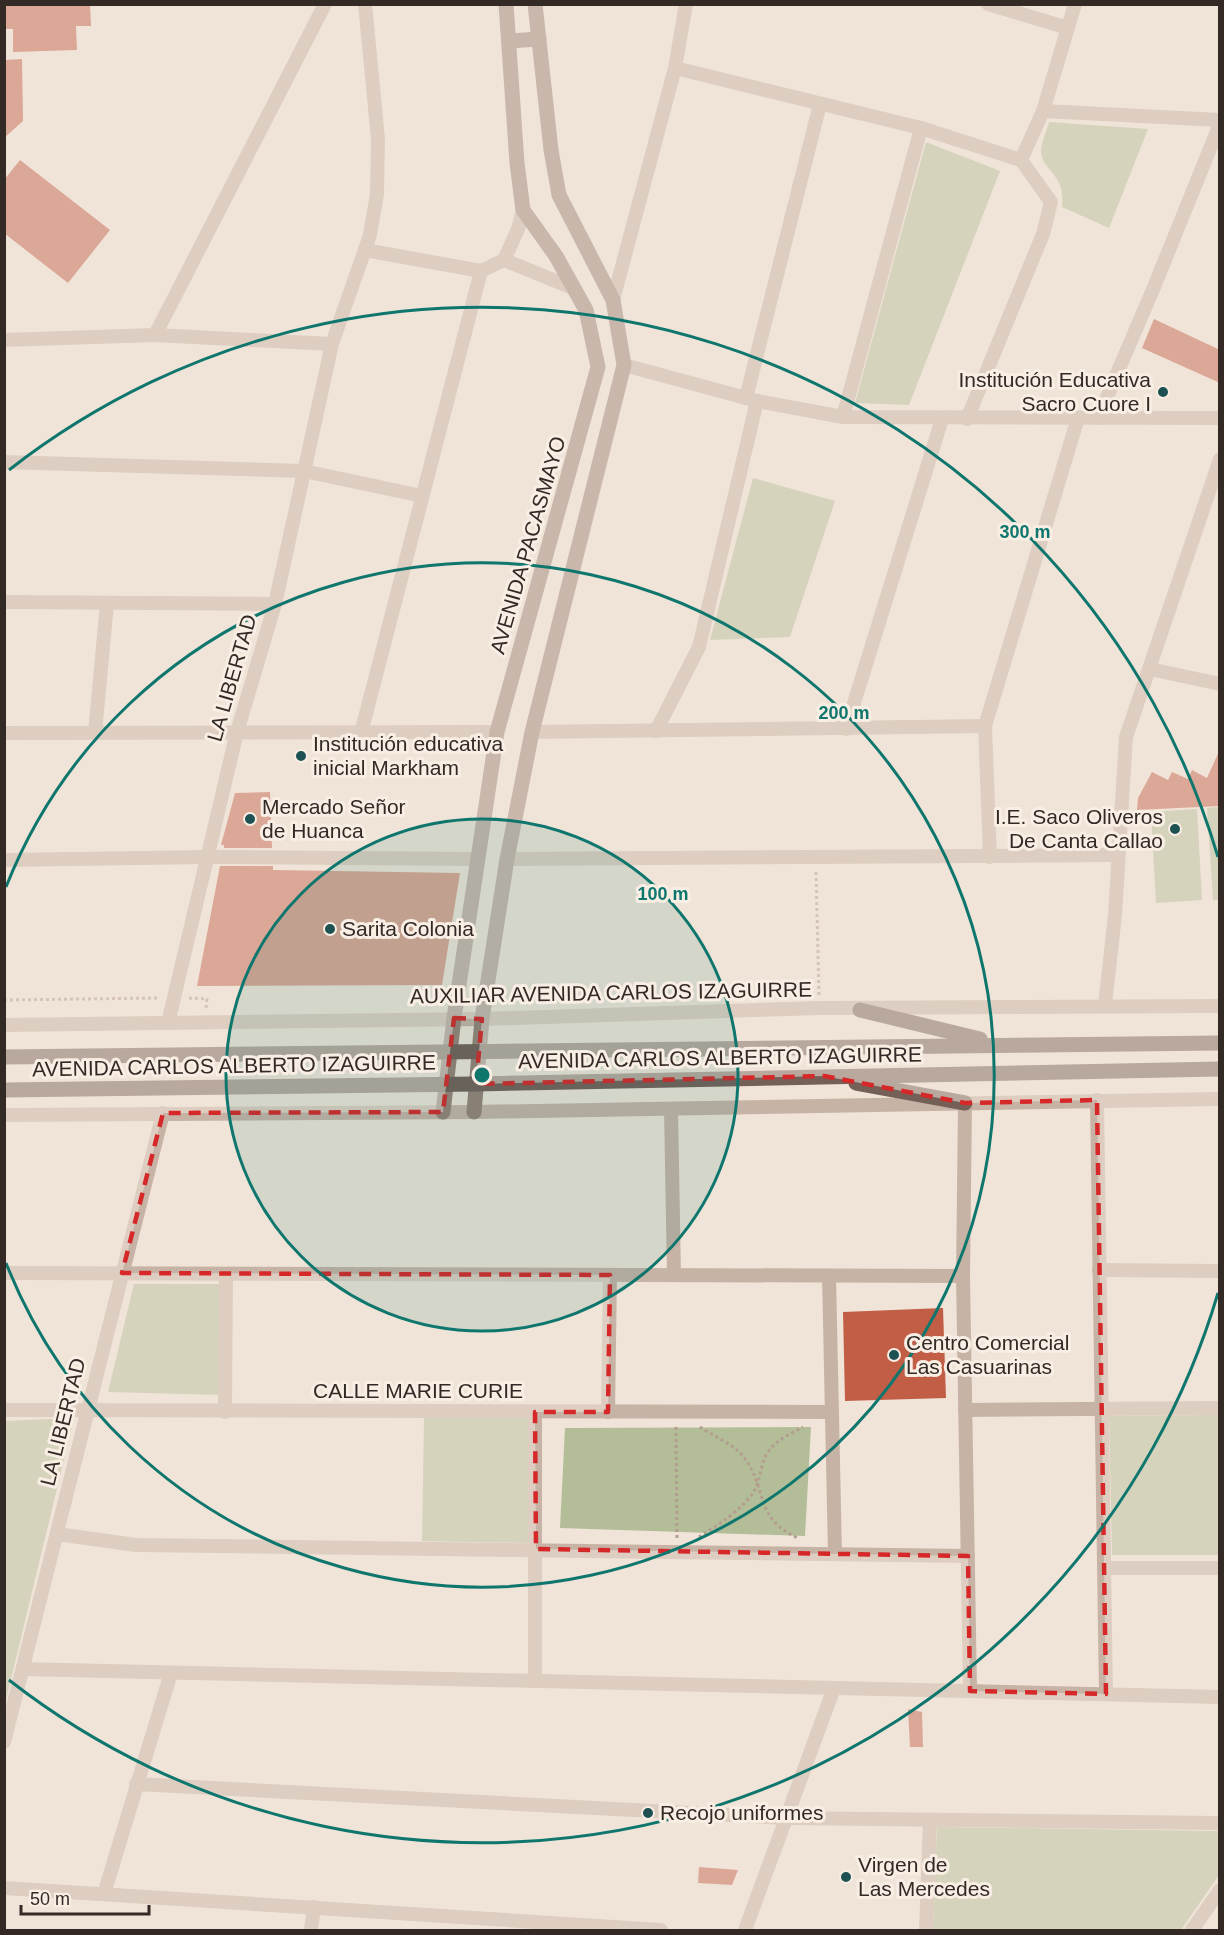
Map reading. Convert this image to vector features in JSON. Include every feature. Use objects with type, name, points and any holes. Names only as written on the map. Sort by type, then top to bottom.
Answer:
[{"type":"main road","points":[[506,4],[523,210]]},
{"type":"main road","points":[[474,1112],[482,1019],[507,859],[532,732],[624,365],[613,300],[559,195],[551,150],[535,4]]},
{"type":"main road","points":[[508,41],[539,39]]},
{"type":"main road","name":"AVENIDA PACASMAYO","points":[[443,1112],[454,1018],[498,732],[598,367],[586,310],[556,256],[523,210]]},
{"type":"main road","points":[[576,454],[600,460]]},
{"type":"main road","points":[[860,1010],[1000,1044]]},
{"type":"main road","points":[[1216,1043],[1216,1069]]},
{"type":"main road","name":"AVENIDA CARLOS ALBERTO IZAGUIRRE","points":[[4,1058],[1216,1043]]},
{"type":"main road","name":"AVENIDA CARLOS ALBERTO IZAGUIRRE","points":[[4,1090],[476,1084],[1216,1069]]},
{"type":"main road","points":[[824,1076],[965,1103]]},
{"type":"street","points":[[155,335],[325,4]]},
{"type":"street","points":[[613,300],[675,68],[686,4]]},
{"type":"street","points":[[988,4],[1068,28]]},
{"type":"street","points":[[1021,160],[1043,111],[1075,4]]},
{"type":"street","name":"LA LIBERTAD","points":[[168,1023],[237,732],[275,604],[332,344],[365,250],[376,194],[378,140],[363,6]]},
{"type":"street","points":[[675,68],[921,128],[1021,160],[1049,196],[1051,207],[1043,234],[967,419]]},
{"type":"street","points":[[656,731],[699,647],[752,400],[820,104]]},
{"type":"street","points":[[1043,111],[1220,122],[1154,287],[1098,418]]},
{"type":"street","points":[[843,417],[921,128]]},
{"type":"street","points":[[365,250],[481,271],[504,260],[518,229],[523,210]]},
{"type":"street","points":[[504,260],[573,288]]},
{"type":"street","points":[[361,733],[481,271]]},
{"type":"street","points":[[4,340],[155,335],[332,344]]},
{"type":"street","points":[[624,365],[752,400],[843,417],[942,419],[1220,417]]},
{"type":"street","points":[[990,857],[985,726],[1078,418]]},
{"type":"street","points":[[846,729],[942,419]]},
{"type":"street","points":[[1105,1005],[1115,915],[1126,737],[1220,459]]},
{"type":"street","points":[[4,462],[304,471],[422,496]]},
{"type":"street","points":[[4,602],[275,604]]},
{"type":"street","points":[[95,733],[107,603]]},
{"type":"street","points":[[1150,669],[1220,684]]},
{"type":"street","points":[[532,732],[985,726]]},
{"type":"street","points":[[4,733],[498,732]]},
{"type":"street","points":[[507,859],[1117,855]]},
{"type":"street","points":[[4,860],[209,857],[478,859]]},
{"type":"street","name":"AUXILIAR AVENIDA CARLOS IZAGUIRRE","points":[[4,1025],[482,1019],[819,1008],[860,1010],[1105,1005],[1220,1006]]},
{"type":"street","points":[[1098,1100],[1106,1694]]},
{"type":"street","points":[[4,1115],[474,1112],[1098,1100],[1220,1100]]},
{"type":"street","points":[[965,1103],[963,1276],[970,1691]]},
{"type":"street","points":[[671,1108],[674,1275]]},
{"type":"street","name":"LA LIBERTAD","points":[[4,1742],[163,1113]]},
{"type":"street","points":[[1099,1270],[1220,1272]]},
{"type":"street","points":[[4,1273],[963,1276]]},
{"type":"street","points":[[225,1412],[226,1274]]},
{"type":"street","points":[[608,1412],[610,1275]]},
{"type":"street","points":[[829,1276],[835,1554]]},
{"type":"street","points":[[965,1410],[1220,1407]]},
{"type":"street","name":"CALLE MARIE CURIE","points":[[4,1410],[832,1412]]},
{"type":"street","points":[[535,1412],[535,1681]]},
{"type":"street","points":[[57,1534],[136,1545],[968,1556]]},
{"type":"street","points":[[1104,1568],[1220,1569]]},
{"type":"street","points":[[23,1669],[1220,1696]]},
{"type":"street","points":[[104,1894],[171,1672]]},
{"type":"street","points":[[745,1930],[834,1688]]},
{"type":"street","points":[[136,1784],[786,1818],[1220,1823]]},
{"type":"street","points":[[926,1930],[930,1820]]},
{"type":"street","points":[[4,1888],[661,1930]]},
{"type":"street","points":[[1192,1930],[1220,1890]]},
{"type":"street","points":[[311,1930],[314,1907]]},
{"type":"path","points":[[816,856],[819,1008]]},
{"type":"path","points":[[4,1000],[207,999],[204,1022]]},
{"type":"path","points":[[676,1412],[740,1453],[759,1483],[770,1520],[784,1532],[805,1541]]},
{"type":"path","points":[[676,1412],[677,1551]]},
{"type":"path","points":[[677,1551],[721,1523],[750,1498],[759,1483],[766,1455],[776,1443],[806,1425]]},
{"type":"highlighted area","points":[[454,1018],[482,1019],[476,1084],[824,1076],[965,1103],[1097,1100],[1106,1694],[970,1691],[968,1556],[536,1549],[535,1412],[608,1412],[610,1275],[122,1273],[163,1113],[443,1112]]},
{"type":"green space","points":[[1049,122],[1148,129],[1109,228],[1062,207],[1060,186],[1042,158],[1042,144]]},
{"type":"green space","points":[[926,142],[1000,171],[909,405],[855,403]]},
{"type":"green space","points":[[753,478],[835,501],[790,637],[710,640]]},
{"type":"green space","points":[[1219,807],[1219,900],[1213,900],[1207,808]]},
{"type":"green space","points":[[1197,809],[1202,900],[1156,903],[1151,812]]},
{"type":"green space","points":[[134,1284],[223,1284],[221,1395],[108,1392]]},
{"type":"green space","points":[[1219,1415],[1219,1555],[1112,1555],[1109,1416]]},
{"type":"green space","points":[[424,1416],[528,1416],[529,1543],[422,1541]]},
{"type":"green space","points":[[74,1418],[5,1704],[5,1421]]},
{"type":"green space","points":[[811,1427],[805,1536],[560,1528],[565,1428]]},
{"type":"green space","points":[[937,1827],[1219,1831],[1219,1875],[1181,1930],[933,1930]]},
{"type":"building","points":[[4,4],[90,4],[91,26],[76,26],[77,50],[13,52],[13,29],[4,29]]},
{"type":"building","points":[[22,59],[23,121],[4,138],[4,60]]},
{"type":"building","points":[[20,160],[110,230],[68,283],[4,233],[4,180]]},
{"type":"building","points":[[1154,319],[1220,350],[1220,383],[1142,348]]},
{"type":"building","points":[[1220,749],[1220,806],[1137,810],[1138,798],[1152,772],[1168,780],[1172,772],[1188,779],[1192,770],[1207,778]]},
{"type":"building","name":"Mercado Señor de Huanca","points":[[270,792],[272,848],[224,848],[224,845],[221,845],[235,793]]},
{"type":"building","name":"Sarita Colonia","points":[[220,866],[273,866],[273,870],[460,873],[442,985],[197,986]]},
{"type":"building","name":"Centro Comercial Las Casuarinas","points":[[943,1308],[946,1398],[845,1401],[843,1312]]},
{"type":"building","points":[[908,1709],[922,1712],[923,1747],[910,1747]]},
{"type":"building","points":[[699,1867],[738,1870],[732,1885],[698,1883]]},
{"type":"place","name":"Institución Educativa Sacro Cuore I","points":[[1163,392]]},
{"type":"place","name":"Institución educativa inicial Markham","points":[[301,756]]},
{"type":"place","name":"Mercado Señor de Huanca","points":[[250,819]]},
{"type":"place","name":"I.E. Saco Oliveros De Canta Callao","points":[[1175,829]]},
{"type":"place","name":"Sarita Colonia","points":[[330,929]]},
{"type":"place","name":"Centro Comercial Las Casuarinas","points":[[894,1355]]},
{"type":"place","name":"Recojo uniformes","points":[[648,1813]]},
{"type":"place","name":"Virgen de Las Mercedes","points":[[846,1877]]}]
